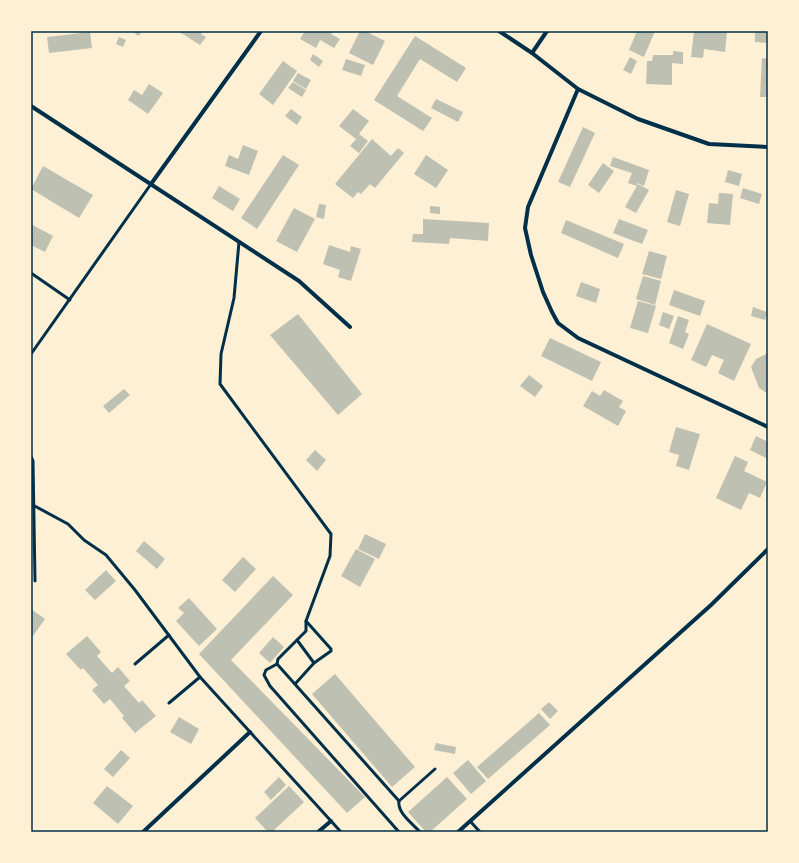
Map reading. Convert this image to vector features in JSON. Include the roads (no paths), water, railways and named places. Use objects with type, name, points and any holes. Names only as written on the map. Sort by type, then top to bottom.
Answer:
[{"type":"street","points":[[152,184],[261,31]]},
{"type":"street","points":[[498,31],[532,53],[578,89],[638,119],[709,144],[768,148]]},
{"type":"street","points":[[532,53],[547,31]]},
{"type":"street","points":[[578,89],[528,207],[525,228],[531,255],[543,292],[558,323],[578,338],[768,427]]},
{"type":"street","points":[[31,106],[152,184],[299,282],[350,327]]},
{"type":"street","points":[[458,832],[711,605],[768,549]]},
{"type":"street","points":[[143,832],[250,732]]},
{"type":"street","points":[[318,832],[331,821]]},
{"type":"lane","points":[[31,354],[152,184]]},
{"type":"lane","points":[[239,242],[234,298],[221,354],[220,384],[331,534],[330,556],[306,621],[306,631],[278,659],[277,664],[266,670],[264,675],[270,686],[399,832]]},
{"type":"lane","points":[[31,273],[70,300]]},
{"type":"lane","points":[[31,456],[33,461],[32,505],[35,581]]},
{"type":"lane","points":[[32,505],[68,524],[84,540],[106,555],[135,590],[200,677],[342,832]]},
{"type":"lane","points":[[295,684],[314,663],[331,651],[331,649],[306,621]]},
{"type":"lane","points":[[135,664],[169,635]]},
{"type":"lane","points":[[297,640],[314,663]]},
{"type":"lane","points":[[277,664],[399,801]]},
{"type":"lane","points":[[169,703],[200,677]]},
{"type":"lane","points":[[420,832],[401,811],[398,806],[399,801],[435,769]]},
{"type":"lane","points":[[470,822],[480,832]]}]
